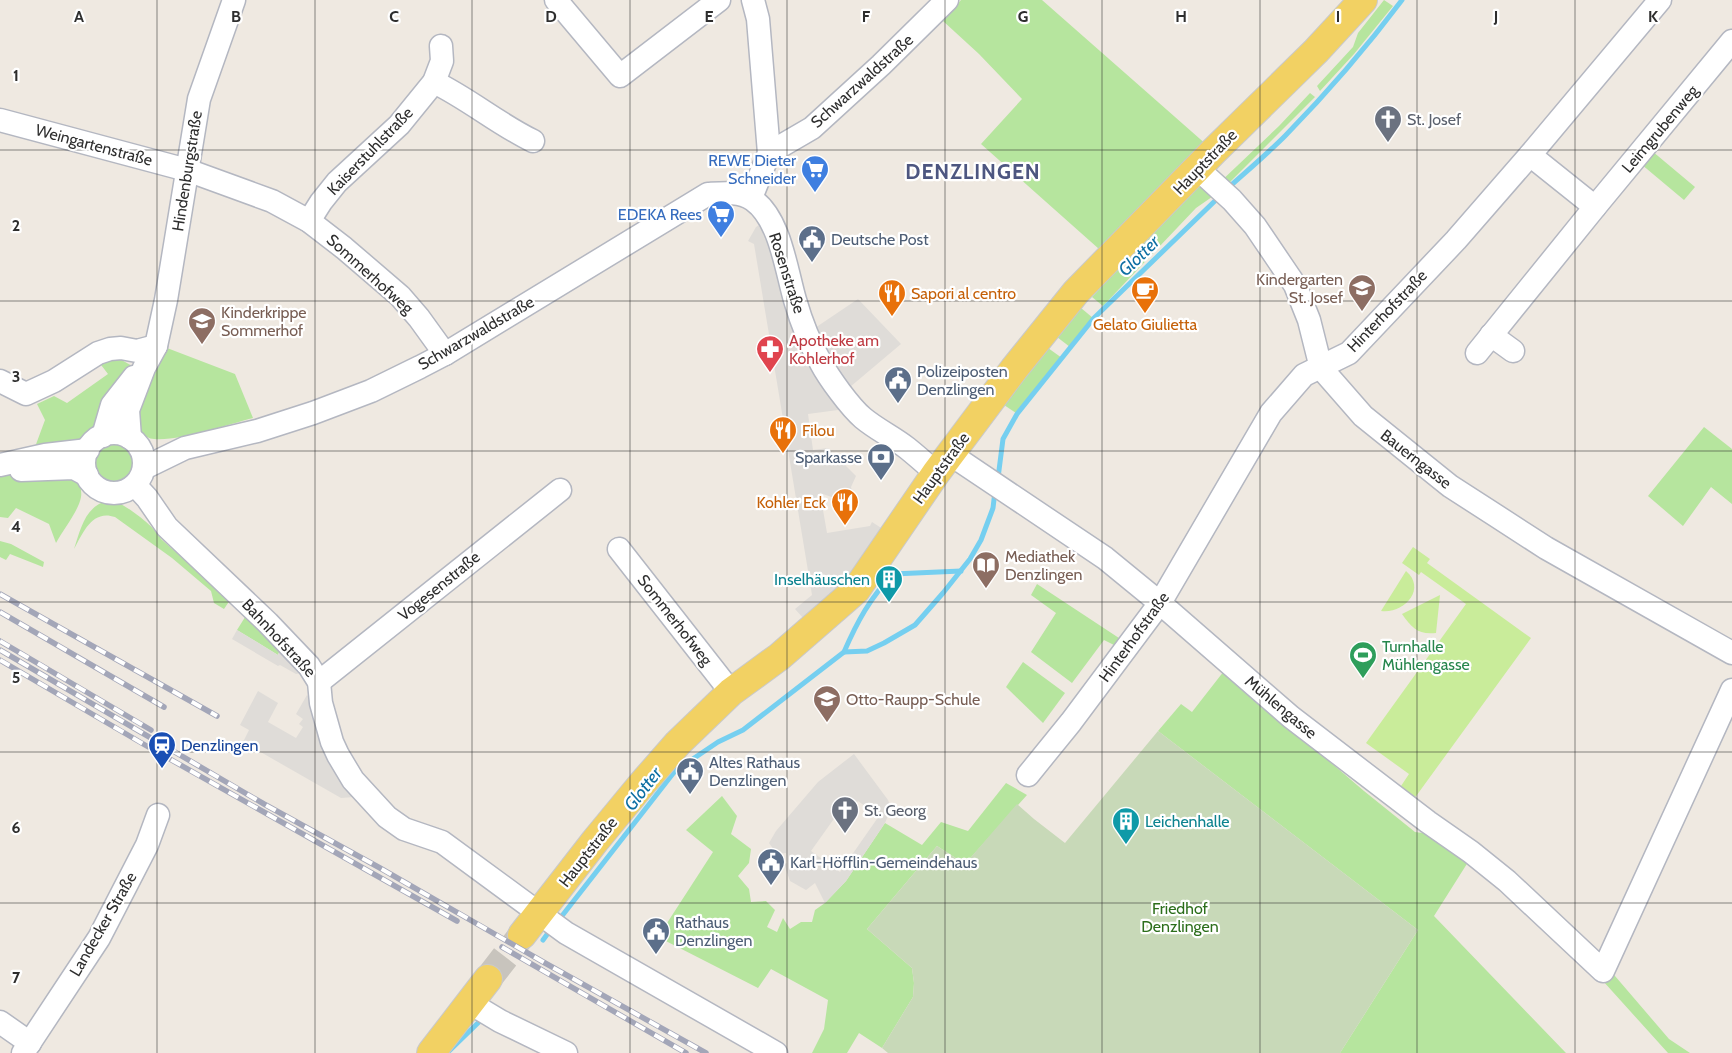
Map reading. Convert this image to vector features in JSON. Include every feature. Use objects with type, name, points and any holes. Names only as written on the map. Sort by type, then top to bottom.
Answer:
[{"type":"main road","name":"Hauptstraße","points":[[522,935],[550,922],[595,841],[678,743],[731,692],[779,657],[856,590],[943,463],[1019,362],[1076,292],[1216,185],[1316,51],[1363,0]]},
{"type":"main road","points":[[431,1053],[475,1005],[488,979]]},
{"type":"street","points":[[556,0],[620,76],[719,0]]},
{"type":"street","points":[[751,198],[769,153],[758,20],[754,0]]},
{"type":"street","name":"Schwarzwaldstraße","points":[[769,153],[812,128],[881,66],[947,0]]},
{"type":"street","name":"Hinterhofstraße","points":[[1028,775],[1077,715],[1160,603],[1271,413],[1304,375],[1350,353],[1456,240],[1660,0]]},
{"type":"street","name":"Hindenburgstraße","points":[[156,346],[166,300],[200,99],[231,1]]},
{"type":"street","name":"Kaiserstuhlstraße","points":[[309,221],[320,202],[337,182],[399,125],[434,82],[442,61],[441,46]]},
{"type":"street","name":"Leimgrubenweg","points":[[1477,353],[1595,207],[1729,49]]},
{"type":"street","points":[[434,82],[457,93],[510,130],[533,141]]},
{"type":"street","name":"Weingartenstraße","points":[[0,120],[187,170],[272,201],[309,221]]},
{"type":"street","points":[[1530,155],[1595,207]]},
{"type":"street","name":"Bauerngasse","points":[[1216,185],[1255,226],[1295,285],[1309,320],[1321,368],[1363,416],[1450,486],[1546,548],[1732,653]]},
{"type":"street","name":"Schwarzwaldstraße","points":[[132,482],[185,448],[257,432],[313,413],[371,391],[445,354],[708,194],[739,194],[751,198]]},
{"type":"street","name":"Rosenstraße","points":[[751,198],[769,218],[780,246],[796,302],[821,364],[862,418],[907,448],[943,463]]},
{"type":"street","name":"Sommerhofweg","points":[[309,221],[400,296],[419,318],[445,354]]},
{"type":"street","points":[[1491,335],[1513,351]]},
{"type":"street","points":[[144,368],[134,376],[112,405],[85,460],[87,475],[90,481],[98,488],[107,492],[132,482],[143,456],[134,442],[128,410],[144,368],[156,346]]},
{"type":"street","points":[[0,381],[26,394],[54,381],[98,353],[121,348],[137,351],[156,346]]},
{"type":"street","points":[[0,466],[95,443],[117,434],[134,442]]},
{"type":"street","name":"Schwarzwaldstraße","points":[[134,442],[185,448]]},
{"type":"street","name":"Mühlengasse","points":[[943,463],[997,486],[1105,558],[1160,603],[1291,717],[1507,881],[1603,971],[1732,690]]},
{"type":"street","points":[[0,466],[25,471],[74,468],[87,475]]},
{"type":"street","name":"Bahnhofstraße","points":[[132,482],[147,498],[167,527],[268,623],[309,666],[319,682],[321,703],[332,742],[353,780],[365,794],[396,824],[442,842],[504,886],[550,922]]},
{"type":"street","name":"Vogesenstraße","points":[[319,682],[560,490]]},
{"type":"street","name":"Sommerhofweg","points":[[620,549],[731,692]]},
{"type":"street","name":"Landecker Straße","points":[[27,1048],[99,938],[147,845],[158,815]]},
{"type":"street","points":[[550,922],[776,1053]]},
{"type":"street","points":[[475,1005],[500,1021],[566,1053]]},
{"type":"street","points":[[0,1022],[27,1048]]},
{"type":"green space","points":[[961,0],[1042,0],[1208,146],[1099,249],[981,144],[1022,99],[979,54],[943,21]]},
{"type":"green space","points":[[1384,0],[1393,6],[1354,54],[1320,91],[1317,86],[1353,47],[1358,33]]},
{"type":"green space","points":[[1310,93],[1315,97],[1222,190],[1196,208],[1103,306],[1092,297],[1195,187],[1217,185],[1279,126]]},
{"type":"green space","points":[[1652,151],[1695,187],[1684,200],[1641,164]]},
{"type":"green space","points":[[1081,308],[1093,318],[1070,347],[1057,337]]},
{"type":"green space","points":[[167,348],[235,374],[253,418],[177,438],[152,439],[144,435],[141,432],[136,403]]},
{"type":"green space","points":[[1048,348],[1062,358],[1016,413],[1004,405]]},
{"type":"green space","points":[[95,357],[118,358],[134,367],[94,428],[75,443],[35,447],[45,420],[37,404],[54,396],[67,403],[108,374]]},
{"type":"green space","points":[[1704,427],[1732,449],[1732,504],[1711,487],[1683,526],[1648,496]]},
{"type":"green space","points":[[110,441],[118,441],[129,447],[135,462],[129,477],[118,483],[110,483],[99,477],[93,466],[93,458],[99,447]]},
{"type":"green space","points":[[45,473],[79,481],[81,491],[80,502],[56,543],[49,524],[16,508],[8,518],[0,517],[0,474]]},
{"type":"green space","points":[[109,500],[130,509],[146,522],[161,539],[230,600],[224,609],[214,603],[211,591],[172,558],[115,517],[107,515],[94,519],[74,549],[89,513],[94,507]]},
{"type":"green space","points":[[0,541],[11,544],[44,562],[43,567],[10,554],[6,560],[0,557]]},
{"type":"green space","points":[[1413,547],[1430,559],[1427,563],[1531,638],[1414,799],[1399,789],[1409,774],[1366,743],[1466,604],[1421,572],[1419,575],[1402,563]]},
{"type":"green space","points":[[1406,571],[1412,578],[1414,585],[1410,599],[1398,609],[1381,611]]},
{"type":"green space","points":[[1037,584],[1125,642],[1120,648],[1104,640],[1072,683],[1031,652],[1056,613],[1031,595]]},
{"type":"green space","points":[[1440,595],[1436,633],[1425,633],[1416,630],[1402,614]]},
{"type":"green space","points":[[247,614],[281,647],[278,655],[237,630]]},
{"type":"green space","points":[[1023,662],[1065,693],[1043,723],[1006,687]]},
{"type":"green space","points":[[1224,671],[1364,791],[1415,832],[1430,834],[1470,859],[1434,916],[1566,1053],[1340,1053],[1418,930],[1158,731],[1181,704],[1192,712]]},
{"type":"green space","name":"Friedhof Denzlingen","points":[[1158,731],[1418,930],[1340,1053],[888,1053],[882,1048],[913,997],[914,983],[912,968],[867,929],[937,846],[965,864],[1017,804],[1065,843]]},
{"type":"green space","points":[[1006,783],[1027,795],[965,864],[937,846],[867,929],[912,968],[914,983],[913,997],[882,1048],[859,1033],[847,1053],[812,1053],[824,1029],[828,1000],[771,969],[758,988],[658,937],[713,852],[686,830],[722,796],[737,816],[731,834],[751,849],[749,863],[738,876],[749,889],[751,902],[766,901],[775,910],[767,927],[777,932],[783,918],[790,929],[801,922],[812,922],[815,910],[825,903],[846,881],[885,823],[922,845],[941,822],[968,831]]},
{"type":"green space","points":[[1609,969],[1669,1039],[1690,1053],[1668,1053],[1603,981]]},
{"type":"shaded area","points":[[767,220],[806,334],[858,299],[901,344],[843,394],[838,410],[808,414],[813,450],[828,448],[856,476],[851,487],[853,494],[859,500],[855,505],[820,493],[827,533],[870,526],[872,522],[892,535],[812,628],[795,609],[812,595],[787,444],[784,445],[783,432],[785,431],[754,244],[748,241],[756,227]]},
{"type":"shaded area","points":[[237,630],[278,655],[281,647],[302,673],[296,674],[280,665],[278,666],[232,639]]},
{"type":"shaded area","points":[[258,691],[278,703],[268,722],[296,738],[303,727],[299,724],[303,719],[296,714],[307,695],[315,706],[354,797],[341,798],[243,742],[249,730],[240,725]]},
{"type":"shaded area","points":[[854,754],[888,800],[891,808],[885,823],[846,881],[825,903],[815,883],[806,890],[790,881],[784,864],[787,863],[786,853],[777,854],[769,843],[776,831],[818,782]],"holes":[[[858,801],[879,816],[840,872],[811,851],[843,806],[850,811]]]},
{"type":"waterway","name":"Glotter","points":[[1228,188],[1278,143],[1316,103],[1360,53],[1402,0]]},
{"type":"waterway","name":"Glotter","points":[[998,478],[1003,439],[1017,414],[1094,318],[1220,196]]},
{"type":"waterway","name":"Glotter","points":[[558,921],[675,771],[718,742],[743,730],[844,652],[867,651],[915,625],[970,559],[981,540],[993,508],[995,491]]},
{"type":"waterway","name":"Glotter","points":[[844,652],[865,611],[877,592],[893,574],[961,571]]},
{"type":"waterway","name":"Glotter","points":[[543,940],[551,929]]},
{"type":"waterway","name":"Glotter","points":[[447,1053],[481,1020]]},
{"type":"tunnel","points":[[488,979],[522,935]]},
{"type":"railway","points":[[0,594],[217,716]]},
{"type":"railway","points":[[0,612],[164,707]]},
{"type":"railway","points":[[0,641],[151,730]]},
{"type":"railway","points":[[0,650],[264,804],[706,1053]]},
{"type":"railway","points":[[0,660],[145,745],[457,921]]},
{"type":"railway","points":[[502,947],[686,1053]]},
{"type":"place","name":"St. Josef","points":[[1388,143]]},
{"type":"place","name":"REWE Dieter Schneider","points":[[815,193]]},
{"type":"place","name":"EDEKA Rees","points":[[721,238]]},
{"type":"place","name":"Deutsche Post","points":[[812,263]]},
{"type":"place","name":"Kindergarten St. Josef","points":[[1362,312]]},
{"type":"place","name":"Gelato Giulietta","points":[[1145,314]]},
{"type":"place","name":"Sapori al centro","points":[[892,317]]},
{"type":"place","name":"Kinderkrippe Sommerhof","points":[[202,345]]},
{"type":"place","name":"Apotheke am Kohlerhof","points":[[770,373]]},
{"type":"place","name":"Polizeiposten Denzlingen","points":[[898,404]]},
{"type":"place","name":"Filou","points":[[783,454]]},
{"type":"place","name":"Sparkasse","points":[[881,481]]},
{"type":"place","name":"Kohler Eck","points":[[845,526]]},
{"type":"place","name":"Mediathek Denzlingen","points":[[986,589]]},
{"type":"place","name":"Inselhäuschen","points":[[889,603]]},
{"type":"place","name":"Turnhalle Mühlengasse","points":[[1363,679]]},
{"type":"place","name":"Otto-Raupp-Schule","points":[[827,723]]},
{"type":"place","name":"Denzlingen","points":[[162,769]]},
{"type":"place","name":"Altes Rathaus Denzlingen","points":[[690,795]]},
{"type":"place","name":"St. Georg","points":[[845,834]]},
{"type":"place","name":"Leichenhalle","points":[[1126,845]]},
{"type":"place","name":"Karl-Höfflin-Gemeindehaus","points":[[771,886]]},
{"type":"place","name":"Rathaus Denzlingen","points":[[656,955]]},
{"type":"district","name":"DENZLINGEN","points":[[973,171]]}]
